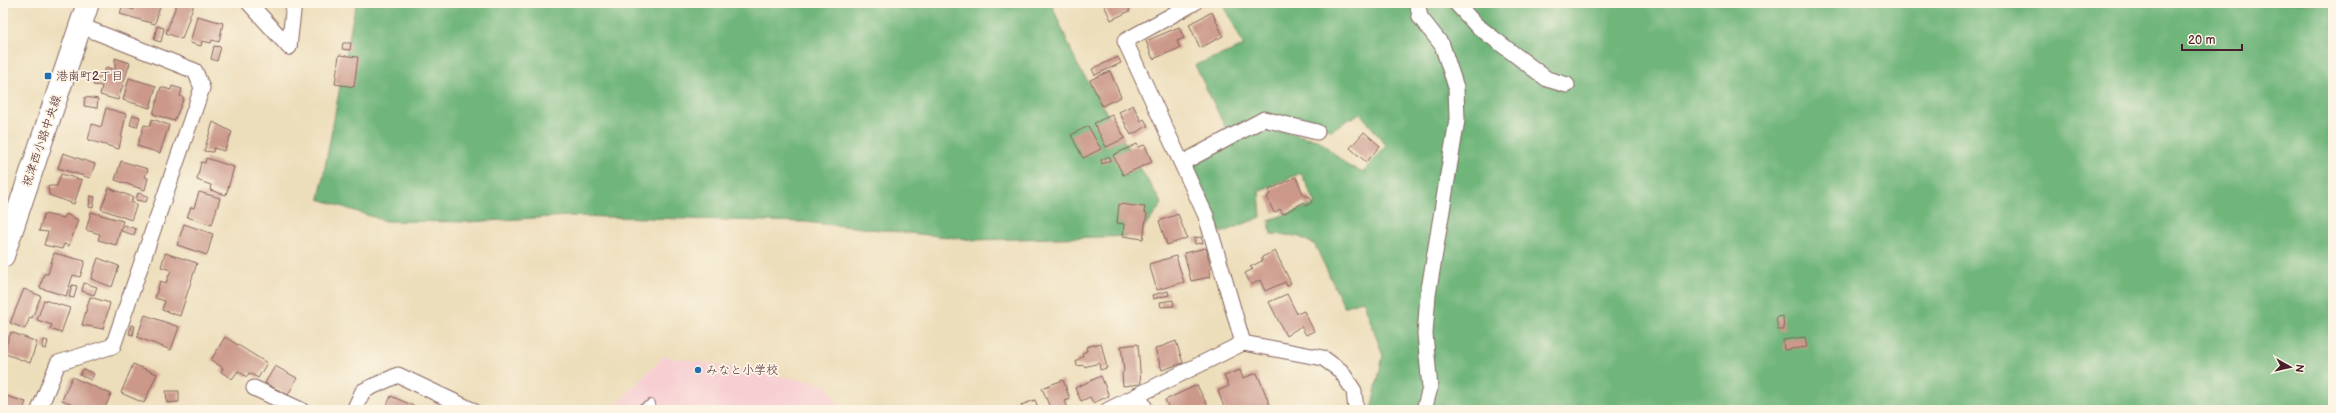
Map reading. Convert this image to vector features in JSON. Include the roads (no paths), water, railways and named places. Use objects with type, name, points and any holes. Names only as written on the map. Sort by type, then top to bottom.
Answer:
[{"type":"main road","name":"祝津西小路中央線","points":[[3,256],[88,3]]},
{"type":"street","points":[[249,3],[288,47],[294,3]]},
{"type":"street","points":[[1194,3],[1125,41],[1206,216],[1243,343]]},
{"type":"street","points":[[1419,3],[1420,18],[1442,45],[1456,87],[1456,113],[1428,295],[1425,334],[1430,388],[1424,410]]},
{"type":"street","points":[[1456,3],[1476,25],[1548,79],[1567,85]]},
{"type":"street","points":[[39,410],[58,363],[113,346],[202,88],[195,71],[81,26]]},
{"type":"street","points":[[1182,163],[1185,160],[1264,119],[1317,132]]},
{"type":"street","points":[[1108,410],[1243,343],[1323,358],[1341,371],[1354,391],[1356,410]]},
{"type":"street","points":[[354,410],[363,391],[398,375],[472,410]]},
{"type":"street","points":[[254,388],[301,410]]},
{"type":"street","points":[[1138,395],[1146,410]]},
{"type":"lane","points":[[640,410],[651,404]]},
{"type":"place","name":"港南町2丁目","points":[[48,76]]},
{"type":"place","name":"みなと小学校","points":[[698,370]]}]
